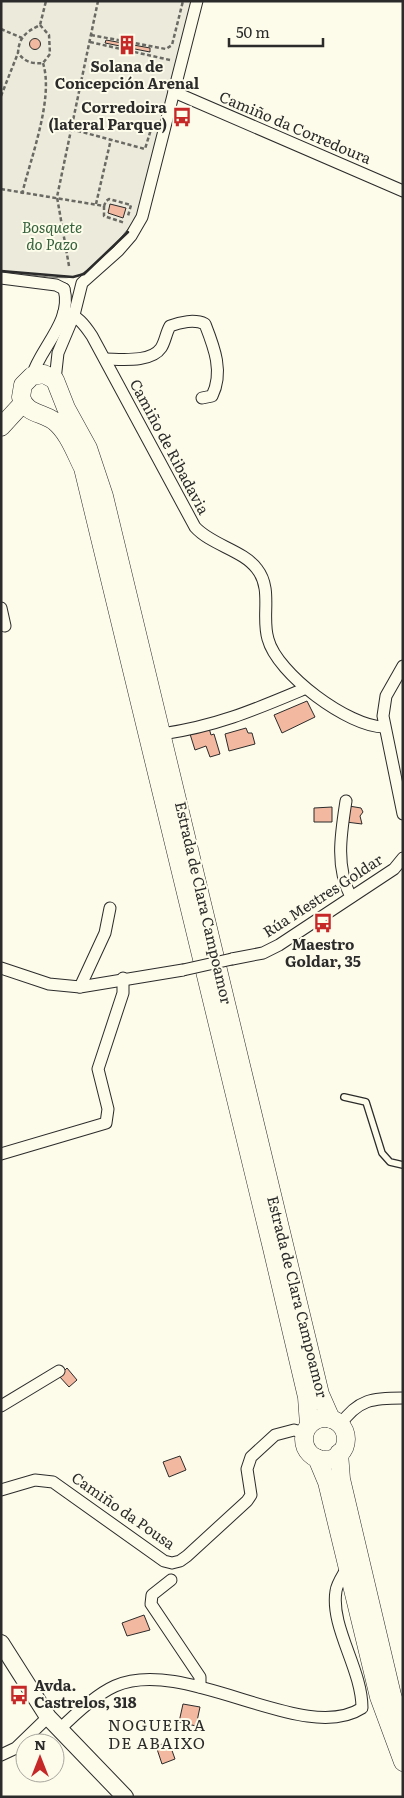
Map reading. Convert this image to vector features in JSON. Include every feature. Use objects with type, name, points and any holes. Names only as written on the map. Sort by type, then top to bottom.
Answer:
[{"type":"main road","points":[[1,427],[22,403],[20,391],[22,385],[32,376],[44,374],[58,386],[57,405],[46,413],[40,414]]},
{"type":"main road","name":"Estrada de Clara Campoamor","points":[[58,386],[66,408],[94,463],[162,734],[320,1394],[345,1436],[345,1443],[339,1454],[343,1488],[392,1694],[403,1729]]},
{"type":"main road","name":"Estrada de Clara Campoamor","points":[[22,403],[30,411],[53,421],[62,429],[83,468],[307,1397],[306,1448],[317,1458],[327,1482],[379,1697],[403,1762]]},
{"type":"main road","name":"Estrada de Clara Campoamor","points":[[307,1429],[320,1419],[336,1422]]},
{"type":"main road","points":[[317,1458],[329,1459],[339,1454]]},
{"type":"main road","points":[[1,1643],[58,1730],[125,1797]]},
{"type":"street","points":[[1,278],[56,285],[64,289],[74,288],[118,251],[138,225],[197,1]]},
{"type":"street","name":"Camiño da Corredoura","points":[[174,92],[403,191]]},
{"type":"street","points":[[58,386],[58,353],[69,314],[82,283]]},
{"type":"street","points":[[32,376],[69,314],[64,289]]},
{"type":"street","name":"Camiño de Ribadavia","points":[[69,314],[85,326],[105,359],[195,527],[202,535],[257,568],[265,586],[268,640],[279,664],[304,689],[349,716],[373,727],[384,727]]},
{"type":"street","points":[[105,359],[132,359],[156,353],[161,348],[170,326],[178,323],[199,321],[205,324],[217,358],[217,374],[212,396],[202,398]]},
{"type":"street","points":[[1,608],[5,626]]},
{"type":"street","points":[[403,666],[386,696],[383,716],[403,814]]},
{"type":"street","points":[[162,734],[200,729],[240,716],[304,689]]},
{"type":"street","points":[[346,801],[340,843],[344,882],[351,897]]},
{"type":"street","name":"Rúa Mestres Goldar","points":[[1,968],[49,984],[80,987],[123,978],[183,970],[263,953],[394,869],[403,858]]},
{"type":"street","points":[[80,987],[104,933],[110,908]]},
{"type":"street","points":[[1,1154],[106,1123],[108,1109],[98,1068],[123,993],[123,978]]},
{"type":"street","points":[[1,1406],[59,1371]]},
{"type":"street","points":[[336,1422],[364,1402],[380,1398],[403,1398]]},
{"type":"street","name":"Camiño da Pousa","points":[[1,1490],[35,1480],[53,1482],[164,1561],[172,1563],[180,1561],[187,1556],[247,1501],[251,1495],[247,1469],[251,1457],[276,1435],[307,1429]]},
{"type":"street","points":[[58,1730],[107,1690],[130,1681],[155,1681],[200,1687],[222,1692],[255,1705],[302,1714],[332,1718],[352,1715],[362,1708],[358,1676],[335,1607],[336,1589],[348,1566]]},
{"type":"street","points":[[171,1580],[152,1595],[151,1604],[200,1677],[200,1687]]},
{"type":"street","points":[[1,1755],[16,1748],[48,1717]]},
{"type":"lane","points":[[344,1097],[366,1102],[382,1153],[390,1162],[403,1165]]},
{"type":"path","points":[[40,25],[46,1]]},
{"type":"path","points":[[69,266],[57,197],[98,1]]},
{"type":"path","points":[[92,35],[166,49],[172,45],[183,1]]},
{"type":"path","points":[[1,96],[18,53],[19,42],[26,31],[40,25]]},
{"type":"path","points":[[18,53],[24,60],[34,64],[43,63],[50,54],[51,44],[49,35],[40,25]]},
{"type":"path","points":[[1,29],[22,38]]},
{"type":"path","points":[[90,42],[170,59],[168,68]]},
{"type":"path","points":[[22,194],[47,96],[46,73],[43,63]]},
{"type":"path","points":[[71,129],[145,149],[153,122]]},
{"type":"path","points":[[96,204],[111,139]]},
{"type":"path","points":[[1,189],[22,194],[57,197],[104,206]]},
{"type":"path","points":[[110,199],[131,205],[126,223],[104,216],[104,206],[110,199]]},
{"type":"green space","name":"Bosquete do Pazo","points":[[1,1],[193,1],[139,214],[119,240],[100,260],[82,274],[74,277],[48,277],[1,271]]},
{"type":"building","points":[[33,39],[37,39],[40,44],[39,48],[33,49],[30,46],[30,42]]},
{"type":"building","name":"Solana de Concepción Arenal","points":[[106,40],[150,48],[150,52],[105,43]]},
{"type":"building","points":[[110,204],[126,208],[123,218],[108,213]]},
{"type":"building","points":[[307,701],[315,717],[282,733],[274,715]]},
{"type":"building","points":[[209,728],[211,735],[214,734],[220,754],[210,757],[206,746],[195,750],[190,734]]},
{"type":"building","points":[[246,728],[248,733],[252,733],[255,744],[229,751],[225,734]]},
{"type":"building","points":[[349,806],[361,808],[363,812],[360,816],[362,824],[346,822]]},
{"type":"building","points":[[332,807],[332,822],[314,822],[314,808]]},
{"type":"building","points":[[67,1368],[77,1380],[69,1387],[59,1376]]},
{"type":"building","points":[[180,1456],[186,1470],[169,1477],[163,1462]]},
{"type":"building","points":[[144,1615],[150,1630],[127,1636],[122,1623]]},
{"type":"building","points":[[183,1704],[200,1707],[196,1726],[179,1722]]},
{"type":"building","points":[[169,1742],[175,1759],[162,1764],[156,1746]]},
{"type":"wall","points":[[1,271],[73,277],[84,274],[128,232]]},
{"type":"place","name":"Solana de Concepción Arenal","points":[[127,45]]},
{"type":"place","name":"Corredoira (lateral Parque)","points":[[182,117]]},
{"type":"place","name":"Maestro Goldar, 35","points":[[323,923]]},
{"type":"place","name":"Avda. Castrelos, 318","points":[[19,1695]]},
{"type":"district","name":"NOGUEIRA DE ABAIXO","points":[[157,1734]]}]
